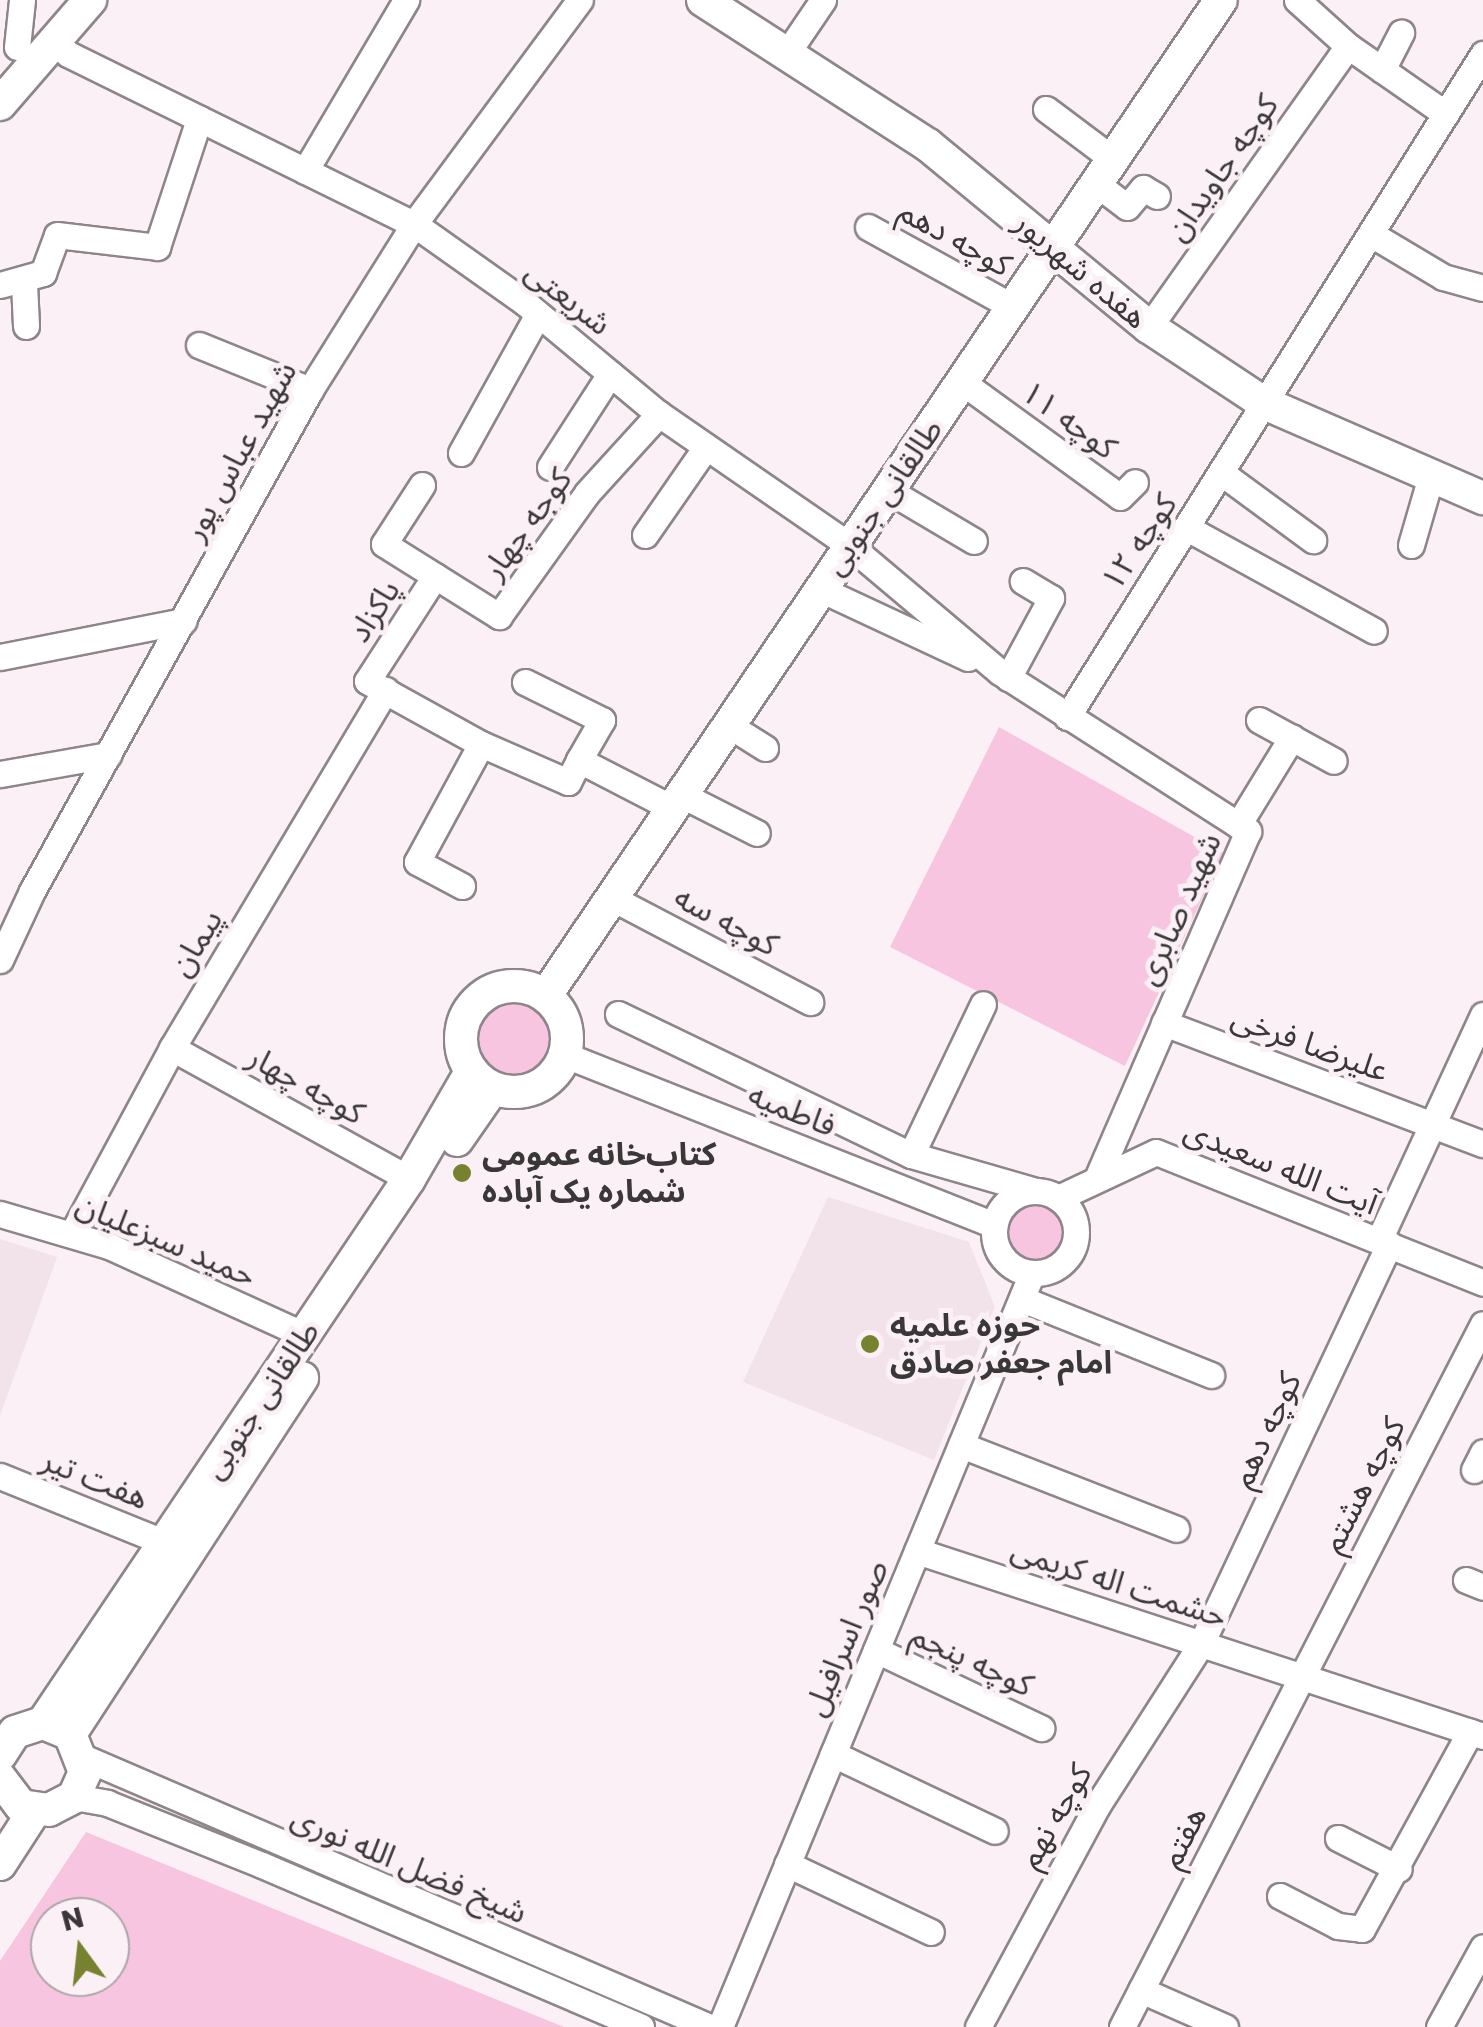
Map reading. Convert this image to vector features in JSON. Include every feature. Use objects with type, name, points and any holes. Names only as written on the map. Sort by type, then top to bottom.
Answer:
[{"type":"main road","points":[[1,101],[28,46],[90,0]]},
{"type":"main road","name":"هفده شهریور","points":[[704,0],[928,144],[1149,327],[1264,404],[1483,498]]},
{"type":"main road","name":"طالقانی جنوبی","points":[[546,995],[1102,169],[1221,0]]},
{"type":"main road","points":[[530,987],[546,995],[565,1022],[566,1055],[557,1071],[528,1090],[482,1080],[460,1040],[470,1008],[497,988],[530,987]]},
{"type":"main road","name":"طالقانی جنوبی","points":[[35,1739],[409,1179],[482,1080]]},
{"type":"main road","name":"طالقانی جنوبی","points":[[35,1739],[482,1080]]},
{"type":"main road","points":[[35,1739],[74,1797]]},
{"type":"main road","points":[[0,1864],[11,1800],[74,1797]]},
{"type":"street","points":[[22,0],[28,46]]},
{"type":"street","points":[[305,171],[406,0]]},
{"type":"street","name":"شهید عباس پور","points":[[0,960],[6,936],[310,390],[414,224],[580,0]]},
{"type":"street","points":[[787,53],[823,0]]},
{"type":"street","points":[[1297,0],[1348,46],[1446,114]]},
{"type":"street","points":[[1382,70],[1401,33]]},
{"type":"street","name":"شریعتی","points":[[28,46],[68,54],[414,224],[538,314],[659,414],[849,545],[1004,675]]},
{"type":"street","name":"کوچه جاویدان","points":[[1149,327],[1348,46]]},
{"type":"street","name":"کوچه ۱۲","points":[[1067,717],[1224,474],[1446,114],[1473,92],[1483,54]]},
{"type":"street","points":[[1046,109],[1102,169],[1127,207],[1142,188],[1157,196]]},
{"type":"street","points":[[26,326],[12,284],[43,273],[56,234],[157,247],[200,119]]},
{"type":"street","name":"کوچه دهم","points":[[868,227],[1011,306]]},
{"type":"street","points":[[1371,234],[1443,277],[1483,288]]},
{"type":"street","points":[[460,453],[538,314]]},
{"type":"street","points":[[198,346],[310,390]]},
{"type":"street","points":[[550,466],[610,374]]},
{"type":"street","name":"کوچه ۱۱","points":[[962,382],[1120,497],[1135,482]]},
{"type":"street","name":"کوجه چهار","points":[[422,485],[384,544],[499,616],[587,493],[659,414]]},
{"type":"street","points":[[645,535],[706,446]]},
{"type":"street","points":[[1224,474],[1313,540]]},
{"type":"street","points":[[1410,545],[1431,476]]},
{"type":"street","points":[[886,489],[974,542]]},
{"type":"street","points":[[1187,528],[1374,632]]},
{"type":"street","name":"پاکزاد","points":[[376,686],[435,576]]},
{"type":"street","points":[[820,589],[1004,675],[1051,598],[1024,581]]},
{"type":"street","points":[[0,658],[183,621]]},
{"type":"street","name":"شهید صابری","points":[[1004,675],[1248,832],[1099,1174]]},
{"type":"street","points":[[376,686],[482,744],[568,782],[602,720],[526,682]]},
{"type":"street","name":"پیمان","points":[[72,1234],[376,686]]},
{"type":"street","points":[[1260,720],[1334,761]]},
{"type":"street","points":[[727,724],[764,748]]},
{"type":"street","points":[[1238,825],[1292,736]]},
{"type":"street","points":[[462,886],[418,862],[482,744]]},
{"type":"street","points":[[0,774],[108,756]]},
{"type":"street","points":[[579,760],[757,832]]},
{"type":"street","name":"کوچه سه","points":[[612,898],[810,1002]]},
{"type":"street","points":[[912,1155],[984,1004]]},
{"type":"street","name":"فاطمیه","points":[[618,1014],[912,1155],[1047,1194]]},
{"type":"street","name":"کوچه دهم","points":[[1201,1644],[1483,1016]]},
{"type":"street","name":"علیرضا فرخی","points":[[1164,1023],[1483,1144]]},
{"type":"street","name":"کوچه چهار","points":[[172,1048],[409,1179]]},
{"type":"street","name":"فاطمیه","points":[[566,1055],[994,1225]]},
{"type":"street","name":"آیت الله سعیدی","points":[[1047,1194],[1156,1152],[1483,1283]]},
{"type":"street","points":[[1047,1194],[1074,1218],[1074,1245],[1058,1266],[1032,1273],[1007,1262],[994,1225],[1005,1204],[1047,1194]]},
{"type":"street","name":"حمید سبزعلیان","points":[[0,1214],[72,1234],[304,1335]]},
{"type":"street","name":"صور اسرافیل","points":[[720,2027],[1032,1273]]},
{"type":"street","points":[[1022,1298],[1211,1375]]},
{"type":"street","name":"کوچه هشتم","points":[[1302,1677],[1483,1324]]},
{"type":"street","points":[[961,1446],[1176,1529]]},
{"type":"street","name":"هفت تیر","points":[[0,1476],[166,1543]]},
{"type":"street","name":"حشمت اله کریمی","points":[[917,1551],[1476,1734]]},
{"type":"street","name":"کوچه نهم","points":[[978,2027],[1097,1806],[1201,1644]]},
{"type":"street","name":"کوچه پنجم","points":[[876,1650],[1041,1728]]},
{"type":"street","name":"هفتم","points":[[1122,2027],[1302,1677]]},
{"type":"street","points":[[1280,1896],[1338,1926],[1362,1929],[1476,1734]]},
{"type":"street","name":"شیخ فضل الله نوری","points":[[35,1739],[710,2027]]},
{"type":"street","points":[[833,1754],[996,1831]]},
{"type":"street","name":"شیخ فضل الله نوری","points":[[74,1797],[166,1826],[641,2027]]},
{"type":"street","points":[[1338,1838],[1398,1869]]},
{"type":"street","points":[[788,1864],[931,1932]]},
{"type":"street","points":[[1439,2027],[1483,1947]]},
{"type":"street","points":[[1140,1990],[1225,2027]]},
{"type":"shaded area","points":[[999,727],[1223,853],[1125,1066],[890,947]]},
{"type":"shaded area","points":[[515,996],[531,999],[544,1008],[553,1021],[553,1053],[544,1066],[531,1075],[515,1078],[499,1075],[486,1066],[477,1053],[474,1037],[477,1021],[486,1008],[499,999]]},
{"type":"shaded area","name":"حوزه علمیه امام جعفر صادق","points":[[828,1197],[969,1242],[995,1307],[934,1460],[743,1382]]},
{"type":"shaded area","points":[[1035,1204],[1056,1212],[1064,1233],[1056,1254],[1035,1262],[1014,1254],[1006,1233],[1014,1212]]},
{"type":"shaded area","points":[[0,1239],[57,1257],[0,1416]]},
{"type":"shaded area","points":[[86,1832],[564,2027],[0,2027],[0,1961],[30,1916],[30,1997],[130,1997],[130,1897],[43,1897]]},
{"type":"place","name":"کتاب‌خانه عمومی شماره یک آباده","points":[[462,1173]]},
{"type":"place","name":"حوزه علمیه امام جعفر صادق","points":[[870,1344]]}]
